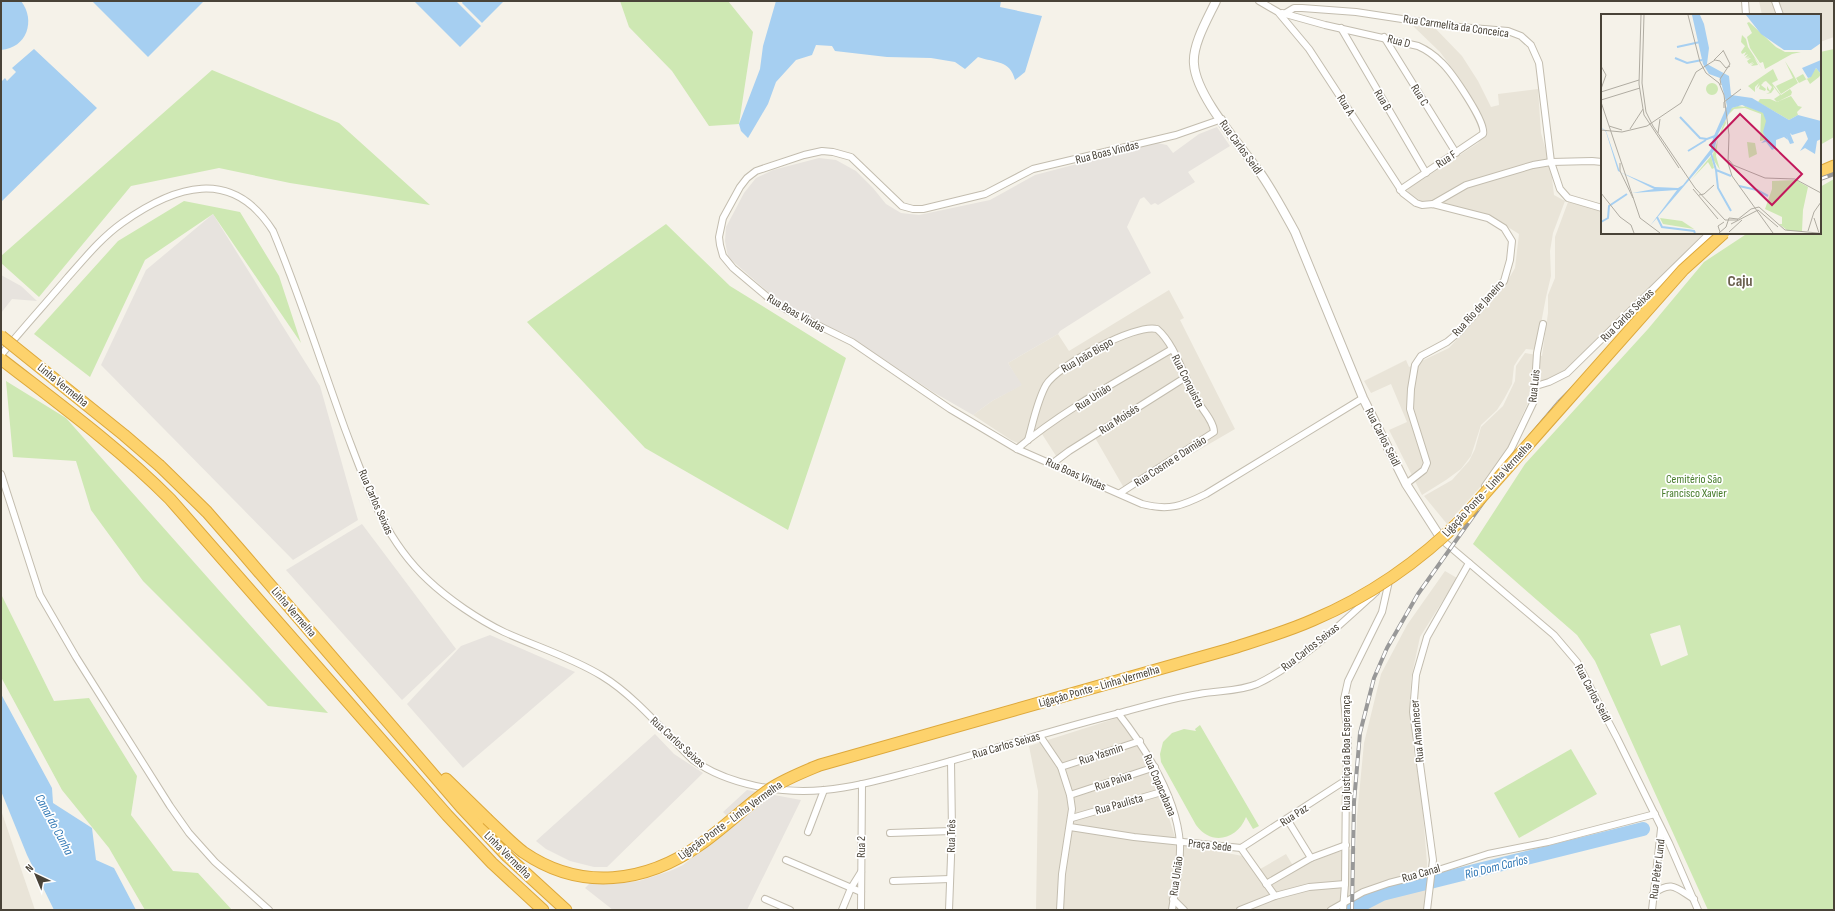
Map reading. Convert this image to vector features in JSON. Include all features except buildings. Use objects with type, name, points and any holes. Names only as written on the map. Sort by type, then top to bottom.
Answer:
[{"type":"highway","points":[[1821,172],[1834,166]]},
{"type":"highway","name":"Ligação Ponte - Linha Vermelha","points":[[401,736],[523,852],[552,868],[590,878],[613,879],[627,877],[660,867],[686,854],[709,838],[771,789],[820,765],[1230,649],[1293,628],[1328,614],[1362,596],[1394,576],[1448,534],[1683,270],[1723,234]]},
{"type":"highway","name":"Linha Vermelha","points":[[1,336],[118,430],[160,466],[206,512],[472,819],[507,856],[566,910]]},
{"type":"highway","name":"Linha Vermelha","points":[[1,359],[98,433],[147,476],[170,499],[447,815],[492,863],[543,910]]},
{"type":"street","name":"Rua Carlos Seidl","points":[[1216,1],[1203,27],[1196,48],[1193,62],[1196,76],[1201,88],[1222,120],[1276,197],[1295,232],[1363,398],[1406,484],[1442,540],[1554,635],[1577,662],[1678,861],[1698,910]]},
{"type":"street","name":"Rua A","points":[[1260,1],[1281,13],[1309,49],[1400,190],[1416,203],[1427,205],[1433,204]]},
{"type":"street","points":[[1745,1],[1746,14]]},
{"type":"street","points":[[1775,1],[1780,14]]},
{"type":"street","name":"Rua Carmelita da Conceica","points":[[1281,13],[1294,8],[1356,12],[1448,26],[1508,31],[1521,36],[1531,45],[1539,63],[1551,162],[1558,185],[1564,195],[1568,198],[1601,208]]},
{"type":"street","name":"Rua D","points":[[1281,13],[1384,37],[1418,46],[1429,52],[1441,62],[1463,92],[1482,125]]},
{"type":"street","name":"Rua B","points":[[1341,28],[1426,172]]},
{"type":"street","name":"Rua C","points":[[1384,37],[1456,153]]},
{"type":"street","name":"Rua Boas Vindas","points":[[1222,120],[1176,135],[1033,169],[985,194],[923,209],[913,209],[902,206],[852,157],[834,152],[822,151],[804,155],[756,171],[747,178],[740,187],[723,218],[719,237],[722,256],[732,268],[771,300],[810,323],[852,342],[950,409],[1018,449],[1053,463],[1142,504],[1158,508],[1189,502],[1233,478],[1363,398]]},
{"type":"street","name":"Rua F","points":[[1400,190],[1483,134],[1484,132],[1482,125]]},
{"type":"street","points":[[1433,204],[1466,185],[1533,165],[1551,162],[1601,162]]},
{"type":"street","name":"Rua Carlos Seixas","points":[[1,355],[82,262],[103,239],[121,223],[147,207],[178,192],[196,189],[209,189],[228,193],[252,207],[260,214],[273,232],[369,492],[390,534],[400,550],[411,563],[429,581],[503,631],[569,659],[614,684],[694,760],[716,774],[757,786],[792,790],[824,790],[862,784],[951,761],[1118,713],[1198,694],[1244,689],[1256,684],[1290,664],[1334,630],[1406,564],[1442,540]]},
{"type":"street","name":"Rua Rio de Janeiro","points":[[1406,484],[1424,470],[1427,463],[1410,409],[1411,389],[1415,365],[1421,356],[1446,342],[1459,332],[1500,285],[1506,275],[1512,248],[1510,236],[1504,228],[1495,221],[1481,215],[1433,204]]},
{"type":"street","name":"Rua Carlos Seixas","points":[[1536,386],[1549,382],[1567,373],[1709,234]]},
{"type":"street","name":"Rua Luis","points":[[1442,540],[1481,491],[1511,449],[1530,413],[1534,401],[1537,353],[1543,324]]},
{"type":"street","name":"Rua João Bispo","points":[[1028,440],[1046,386],[1057,373],[1116,338],[1154,328],[1159,330],[1164,336]]},
{"type":"street","name":"Rua Conquista","points":[[1164,336],[1197,400],[1212,425]]},
{"type":"street","name":"Rua União","points":[[1018,449],[1028,440],[1103,389],[1172,349]]},
{"type":"street","name":"Rua Moisés","points":[[1053,463],[1068,451],[1186,377]]},
{"type":"street","name":"Rua Cosme e Damião","points":[[1120,493],[1213,433],[1214,430],[1212,425]]},
{"type":"street","points":[[1,474],[40,595],[76,657],[170,806],[189,833],[215,862],[269,910]]},
{"type":"street","name":"Rua Amanhecer","points":[[1427,910],[1430,888],[1432,848],[1413,712],[1416,675],[1427,637],[1447,598],[1469,563]]},
{"type":"street","name":"Rua Justiça da Boa Esperança","points":[[1343,907],[1345,884],[1346,780],[1348,743],[1345,691],[1348,680],[1382,612],[1389,581]]},
{"type":"street","name":"Rua Copacabana","points":[[1118,713],[1140,741],[1155,767],[1175,819],[1180,842]]},
{"type":"street","points":[[1040,736],[1061,767],[1070,795],[1072,818],[1062,874],[1060,910]]},
{"type":"street","name":"Rua Yasmin","points":[[1061,767],[1140,741]]},
{"type":"street","name":"Rua Três","points":[[949,910],[952,831],[951,761]]},
{"type":"street","name":"Rua Paiva","points":[[1070,795],[1155,767]]},
{"type":"street","name":"Rua Paz","points":[[1241,848],[1346,780]]},
{"type":"street","name":"Rua 2","points":[[861,910],[862,784]]},
{"type":"street","points":[[808,832],[824,790]]},
{"type":"street","name":"Rua Paulista","points":[[1072,818],[1165,791]]},
{"type":"street","name":"Rua Canal","points":[[1331,910],[1343,907],[1376,887],[1431,875],[1488,854],[1548,842],[1655,814]]},
{"type":"street","points":[[1287,819],[1311,858]]},
{"type":"street","points":[[1070,827],[1180,842]]},
{"type":"street","name":"Rua Péter Lund","points":[[1652,910],[1661,829]]},
{"type":"street","points":[[890,833],[952,831]]},
{"type":"street","name":"Rua União","points":[[1172,910],[1179,865],[1180,842]]},
{"type":"street","name":"Praça Sede","points":[[1180,842],[1241,848]]},
{"type":"street","points":[[1266,884],[1311,858],[1346,845]]},
{"type":"street","points":[[1241,848],[1275,896]]},
{"type":"street","points":[[786,860],[861,892]]},
{"type":"street","points":[[842,910],[851,888],[861,872]]},
{"type":"street","points":[[893,881],[950,879]]},
{"type":"street","points":[[1240,910],[1275,896],[1309,887],[1345,884]]},
{"type":"street","points":[[1653,894],[1669,885],[1678,888],[1694,900]]},
{"type":"street","points":[[765,899],[790,910]]},
{"type":"street","points":[[1173,899],[1184,910]]},
{"type":"shaded area","points":[[1759,1],[1834,1],[1834,37],[1821,42],[1821,14],[1762,14]]},
{"type":"shaded area","points":[[1412,25],[1434,27],[1462,56],[1478,81],[1491,107],[1499,105],[1498,94],[1538,89],[1541,133],[1551,169],[1554,195],[1565,201],[1553,233],[1550,251],[1551,276],[1536,350],[1526,349],[1519,358],[1514,366],[1512,384],[1497,410],[1481,425],[1471,456],[1461,469],[1422,495],[1389,430],[1407,422],[1391,384],[1371,393],[1364,381],[1406,360],[1409,367],[1449,348],[1472,323],[1479,310],[1496,295],[1507,282],[1515,268],[1519,234],[1487,214],[1462,213],[1424,203],[1409,193],[1405,186],[1422,176],[1425,178],[1478,143],[1487,129],[1475,102],[1460,79],[1440,52]]},
{"type":"shaded area","points":[[1217,127],[1230,146],[1188,172],[1195,182],[1158,205],[1155,203],[1151,205],[1144,197],[1140,199],[1127,227],[1151,273],[1060,331],[1058,334],[1008,363],[1022,385],[992,401],[973,415],[933,392],[846,334],[820,324],[777,300],[728,257],[725,241],[726,227],[744,193],[756,178],[773,170],[819,158],[836,160],[856,171],[886,204],[901,213],[919,215],[990,200],[1035,175],[1157,143],[1167,145],[1173,153],[1199,134]]},
{"type":"shaded area","points":[[1568,202],[1601,211],[1601,234],[1707,234],[1563,372],[1536,385],[1507,449],[1491,475],[1447,524],[1424,496],[1452,480],[1469,461],[1475,449],[1481,427],[1503,406],[1515,381],[1516,366],[1525,353],[1542,356],[1548,313],[1548,295],[1555,278],[1555,237]]},
{"type":"shaded area","points":[[213,214],[320,386],[358,520],[293,560],[101,365],[146,270]]},
{"type":"shaded area","points":[[1,275],[21,286],[37,301],[12,299],[1,313]]},
{"type":"shaded area","points":[[1169,290],[1184,318],[1180,320],[1235,429],[1192,454],[1189,449],[1124,488],[1094,436],[1058,459],[1042,434],[1024,446],[1011,440],[973,415],[992,401],[1021,385],[1008,363],[1058,334],[1069,351]]},
{"type":"shaded area","points":[[362,524],[456,649],[402,700],[286,570]]},
{"type":"shaded area","points":[[1445,571],[1457,578],[1420,637],[1411,679],[1410,704],[1413,746],[1422,801],[1427,863],[1426,910],[1036,910],[1038,791],[1029,746],[1117,718],[1145,753],[1163,798],[1177,844],[1243,856],[1255,872],[1286,854],[1295,869],[1334,853],[1356,848],[1357,816],[1364,743],[1381,674],[1407,625]]},
{"type":"shaded area","points":[[490,635],[575,672],[463,768],[407,704],[461,646]]},
{"type":"shaded area","points":[[655,734],[674,754],[703,773],[607,867],[594,867],[570,861],[546,849],[536,841]]},
{"type":"shaded area","points":[[747,790],[801,800],[747,910],[613,910],[585,888],[590,883],[609,884],[639,881],[683,865],[728,829],[727,816],[723,812]]},
{"type":"shaded area","points":[[1,810],[35,910],[1,910]]},
{"type":"green space","points":[[620,1],[728,1],[753,32],[739,124],[709,126],[672,71],[629,27]]},
{"type":"green space","points":[[1834,49],[1834,137],[1821,144],[1821,52]]},
{"type":"green space","points":[[212,70],[339,123],[430,205],[290,183],[219,168],[131,186],[39,297],[1,263],[1,256]]},
{"type":"green space","name":"Cemitério São Francisco Xavier","points":[[1834,179],[1834,910],[1708,910],[1595,661],[1577,635],[1473,544],[1525,464],[1648,329],[1704,262],[1746,234],[1821,234],[1821,186]],"holes":[[[1680,625],[1688,655],[1661,666],[1650,634]]]},
{"type":"green space","points":[[184,201],[240,212],[279,276],[301,343],[213,214],[145,260],[90,377],[34,334],[118,241]]},
{"type":"green space","points":[[666,224],[730,286],[846,358],[788,530],[645,448],[527,322]]},
{"type":"green space","points":[[6,381],[66,418],[328,713],[268,706],[143,581],[91,510],[76,461],[13,457]]},
{"type":"green space","points":[[1,594],[54,701],[89,698],[137,776],[131,815],[173,871],[198,873],[232,910],[145,910],[109,848],[62,790],[1,677]]},
{"type":"green space","points":[[1200,725],[1259,826],[1253,829],[1246,817],[1242,825],[1236,831],[1223,838],[1216,838],[1202,832],[1196,825],[1161,762],[1160,754],[1163,742],[1172,733],[1184,729],[1196,731],[1195,729]]},
{"type":"green space","points":[[1571,749],[1597,794],[1519,838],[1494,793]]},
{"type":"water","points":[[1,1],[21,1],[26,8],[28,24],[23,39],[10,48],[1,50]]},
{"type":"water","points":[[92,1],[204,1],[148,57]]},
{"type":"water","points":[[414,1],[456,1],[481,26],[460,47]]},
{"type":"water","points":[[463,1],[504,1],[482,23],[462,3]]},
{"type":"water","points":[[776,1],[1001,1],[1000,7],[1042,16],[1025,72],[1015,80],[1010,69],[1006,66],[1001,63],[978,57],[965,69],[955,62],[931,58],[887,57],[835,51],[832,46],[816,45],[812,55],[796,60],[776,82],[768,104],[748,138],[741,131],[739,124],[760,69],[763,46]]},
{"type":"water","points":[[34,49],[97,108],[1,202],[1,82],[5,78],[7,81],[16,72],[12,68]]},
{"type":"water","name":"Canal do Cunha","points":[[1,694],[52,788],[53,803],[92,828],[96,860],[114,868],[136,910],[54,910],[27,855],[1,791]]},
{"type":"waterway","name":"Rio Dom Carlos","points":[[1351,910],[1382,894],[1643,829]]},
{"type":"railway","points":[[1821,179],[1834,174]]},
{"type":"railway","points":[[1352,910],[1354,802],[1360,733],[1374,678],[1387,648],[1418,594],[1531,435],[1558,403],[1637,324],[1662,297],[1669,287],[1714,242],[1726,234]]},
{"type":"district","name":"Caju","points":[[1740,280]]}]
